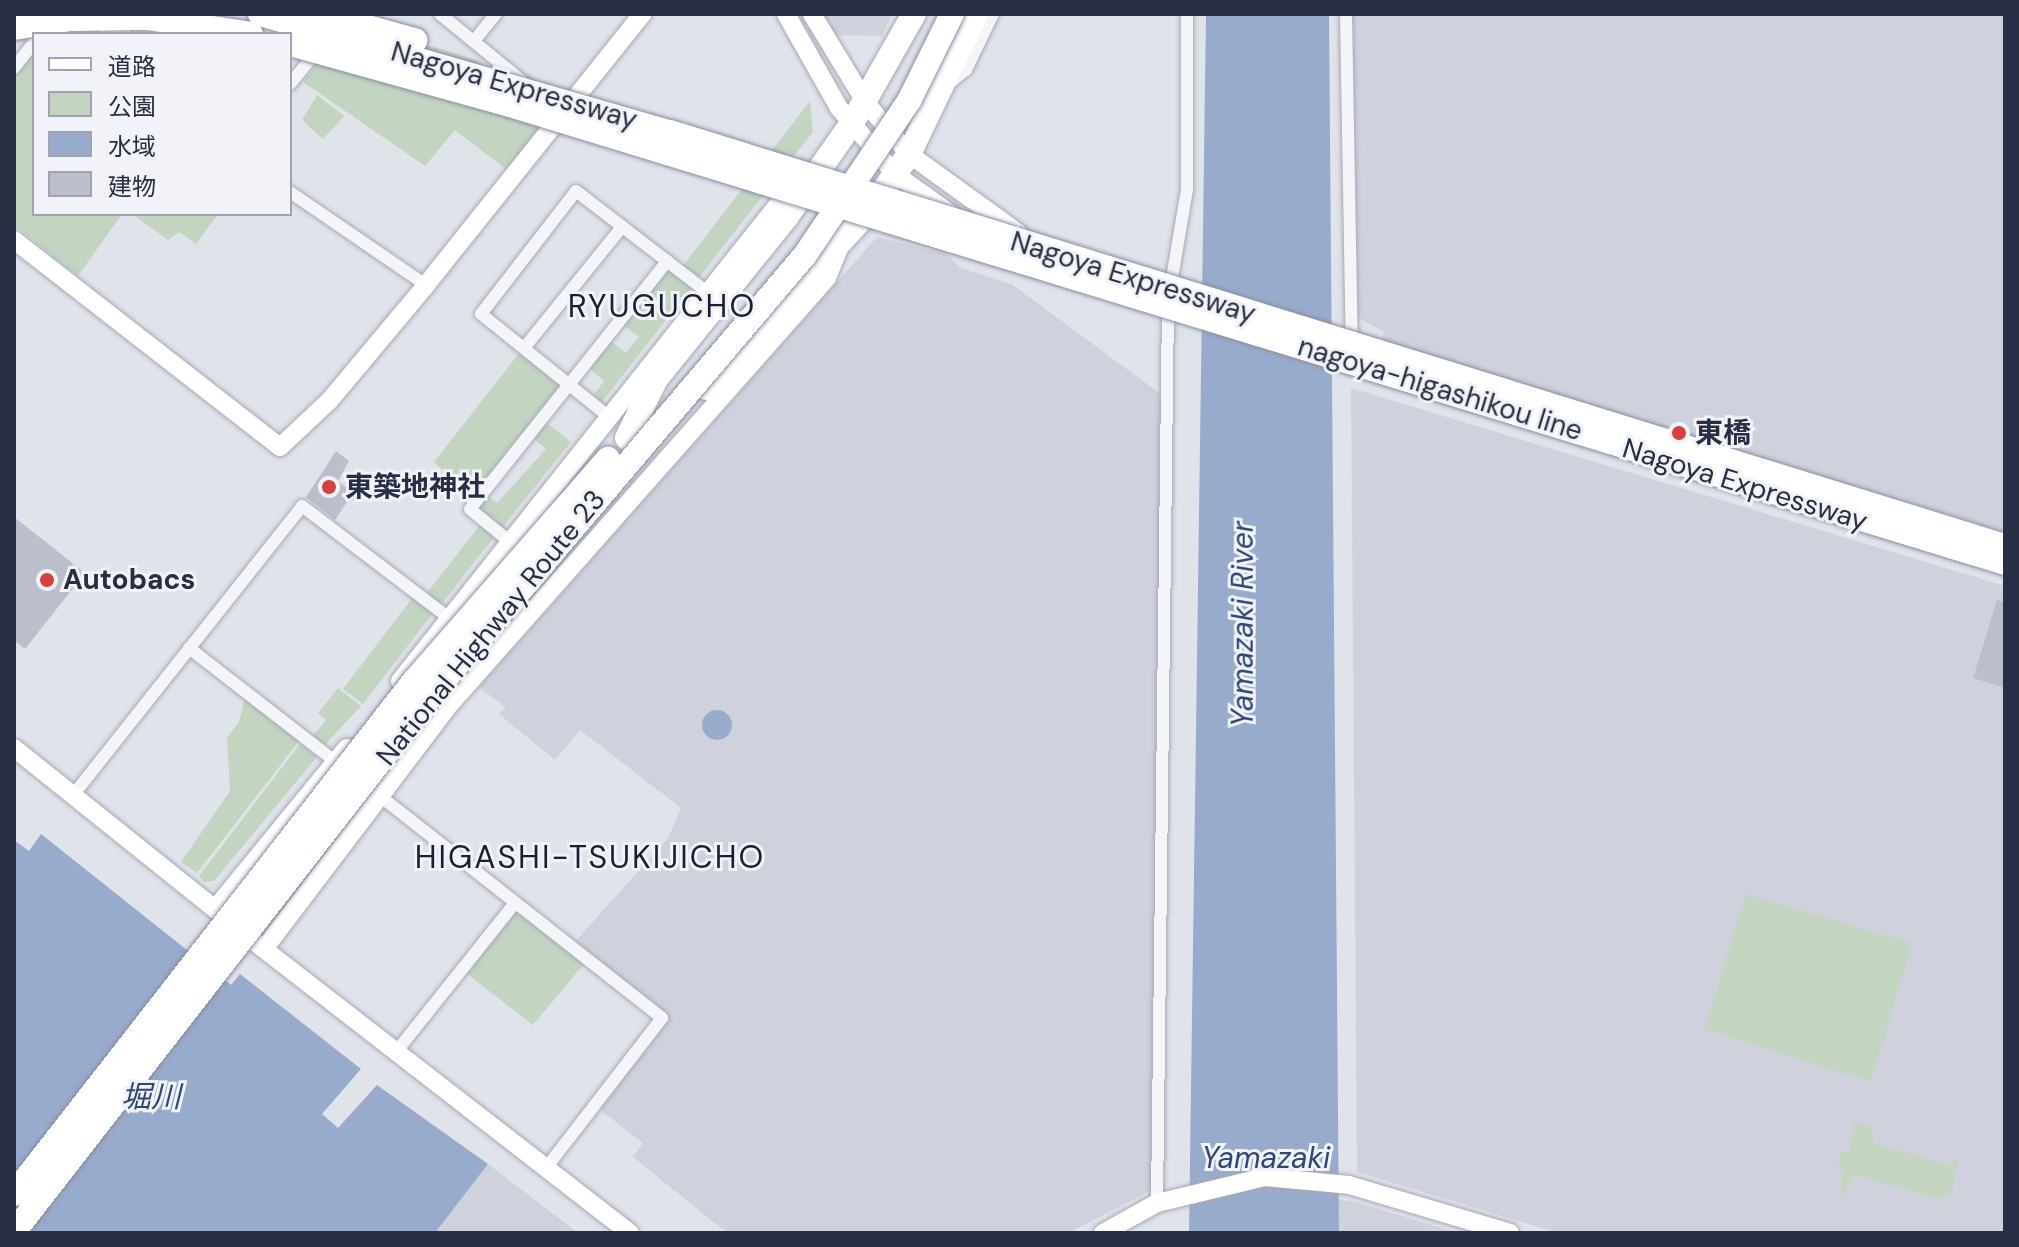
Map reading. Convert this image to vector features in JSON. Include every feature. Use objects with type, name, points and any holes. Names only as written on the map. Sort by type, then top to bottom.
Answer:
[{"type":"highway","name":"Nagoya Expressway","points":[[260,14],[670,132],[2005,546]]},
{"type":"highway","points":[[321,14],[651,113],[670,132]]},
{"type":"highway","points":[[627,438],[656,379],[807,188],[859,113],[914,14]]},
{"type":"highway","name":"National Highway Route 23","points":[[14,1194],[414,681],[736,315],[845,174],[934,14]]},
{"type":"highway","name":"National Highway Route 23","points":[[14,1232],[434,692],[840,206],[909,101],[952,14]]},
{"type":"highway","points":[[652,432],[683,414],[843,239],[902,164],[943,88],[976,14]]},
{"type":"highway","points":[[14,28],[147,18],[238,32]]},
{"type":"highway","name":"Nagoya Expressway","points":[[292,45],[510,105],[2005,565]]},
{"type":"highway","points":[[292,61],[485,109],[510,105]]},
{"type":"street","points":[[42,32],[56,14]]},
{"type":"street","points":[[292,82],[347,14]]},
{"type":"street","points":[[440,14],[562,114]]},
{"type":"street","points":[[474,41],[496,14]]},
{"type":"street","points":[[14,240],[280,447],[330,400],[642,14]]},
{"type":"street","name":"nagoya-higashikou line","points":[[786,14],[859,113],[902,164],[1062,259],[1173,300],[2005,554]]},
{"type":"street","name":"nagoya-higashikou line","points":[[812,14],[859,113]]},
{"type":"street","points":[[897,43],[905,14]]},
{"type":"street","points":[[943,88],[966,70],[993,14]]},
{"type":"street","points":[[1157,1203],[1173,300],[1187,190],[1187,14]]},
{"type":"street","points":[[1345,352],[1346,14]]},
{"type":"street","points":[[14,68],[32,43]]},
{"type":"street","points":[[215,909],[333,766],[776,207],[807,188]]},
{"type":"street","points":[[608,416],[481,314],[576,191],[707,292]]},
{"type":"street","points":[[292,193],[426,285]]},
{"type":"street","points":[[524,348],[622,227]]},
{"type":"street","points":[[264,949],[451,703],[827,278],[843,239]]},
{"type":"street","points":[[509,541],[470,509],[667,261]]},
{"type":"street","name":"nagoya-higashikou line","points":[[1345,352],[2005,565]]},
{"type":"street","points":[[74,794],[302,506],[449,618]]},
{"type":"street","points":[[189,648],[333,766],[662,1018],[546,1168]]},
{"type":"street","points":[[14,748],[264,949],[630,1233]]},
{"type":"street","points":[[396,1052],[515,903]]},
{"type":"street","points":[[1103,1233],[1157,1203],[1180,1195],[1265,1177],[1349,1185],[1510,1233]]},
{"type":"shaded area","points":[[823,14],[892,14],[882,36],[835,35]]},
{"type":"shaded area","points":[[1350,14],[2005,14],[2005,532],[1382,341],[1384,332],[1354,315]]},
{"type":"shaded area","points":[[877,237],[947,254],[959,267],[1013,285],[1162,395],[1152,1190],[1068,1233],[727,1233],[633,1157],[643,1143],[599,1109],[670,1018],[575,942],[668,838],[681,808],[580,730],[555,760],[499,714],[505,707],[479,687]]},
{"type":"shaded area","points":[[1351,388],[2005,586],[2005,1233],[1558,1233],[1357,1172]]},
{"type":"shaded area","points":[[488,1164],[578,1233],[435,1233]]},
{"type":"shaded area","points":[[1339,1199],[1359,1203],[1458,1233],[1339,1233]]},
{"type":"green space","points":[[352,22],[476,60],[550,119],[507,170],[455,130],[425,166],[303,82]]},
{"type":"green space","points":[[32,51],[32,216],[121,216],[78,276],[14,225],[14,74]]},
{"type":"green space","points":[[317,95],[344,116],[323,139],[302,120]]},
{"type":"green space","points":[[810,101],[813,132],[697,280],[682,267]]},
{"type":"green space","points":[[135,216],[217,216],[196,244],[179,232],[168,240]]},
{"type":"green space","points":[[670,269],[692,287],[601,403],[593,396],[604,381],[588,367],[609,340],[626,353],[639,337],[622,324]]},
{"type":"green space","points":[[520,352],[563,384],[472,495],[434,462]]},
{"type":"green space","points":[[545,421],[571,442],[501,529],[478,506],[486,495],[497,503],[546,449],[532,437]]},
{"type":"green space","points":[[480,525],[494,537],[441,605],[426,594]]},
{"type":"green space","points":[[413,597],[433,613],[363,704],[343,689]]},
{"type":"green space","points":[[338,688],[361,706],[325,745],[313,736],[326,720],[318,713]]},
{"type":"green space","points":[[245,697],[299,741],[197,873],[181,862],[230,791],[227,738],[239,722]]},
{"type":"green space","points":[[300,744],[317,757],[214,881],[204,882],[199,876]]},
{"type":"green space","points":[[1746,894],[1912,943],[1871,1082],[1704,1029]]},
{"type":"green space","points":[[517,909],[584,964],[533,1025],[466,973]]},
{"type":"green space","points":[[1854,1122],[1872,1127],[1873,1143],[1948,1165],[1958,1160],[1952,1192],[1938,1199],[1855,1175],[1839,1199],[1843,1171],[1838,1164],[1842,1151],[1850,1152]]},
{"type":"water","name":"Yamazaki","points":[[1206,14],[1329,14],[1339,1233],[1189,1233]]},
{"type":"water","points":[[717,710],[727,715],[732,725],[727,735],[717,740],[707,735],[702,725],[707,715]]},
{"type":"water","name":"堀川","points":[[41,834],[231,985],[240,974],[361,1069],[322,1114],[338,1128],[377,1085],[488,1164],[435,1233],[14,1233],[14,840],[29,851]]},
{"type":"building","name":"東築地神社","points":[[336,451],[349,461],[338,481],[353,493],[335,520],[306,497]]},
{"type":"building","name":"Autobacs","points":[[14,517],[85,573],[25,649],[14,640]]},
{"type":"building","points":[[1997,600],[2005,603],[2005,688],[1973,678]]},
{"type":"place","name":"東橋","points":[[1679,433]]},
{"type":"place","name":"東築地神社","points":[[329,487]]},
{"type":"place","name":"Autobacs","points":[[47,580]]},
{"type":"district","name":"RYUGUCHO","points":[[662,306]]},
{"type":"district","name":"HIGASHI-TSUKIJICHO","points":[[590,857]]},
{"type":"water label","name":"Yamazaki River","points":[[1243,624]]}]
